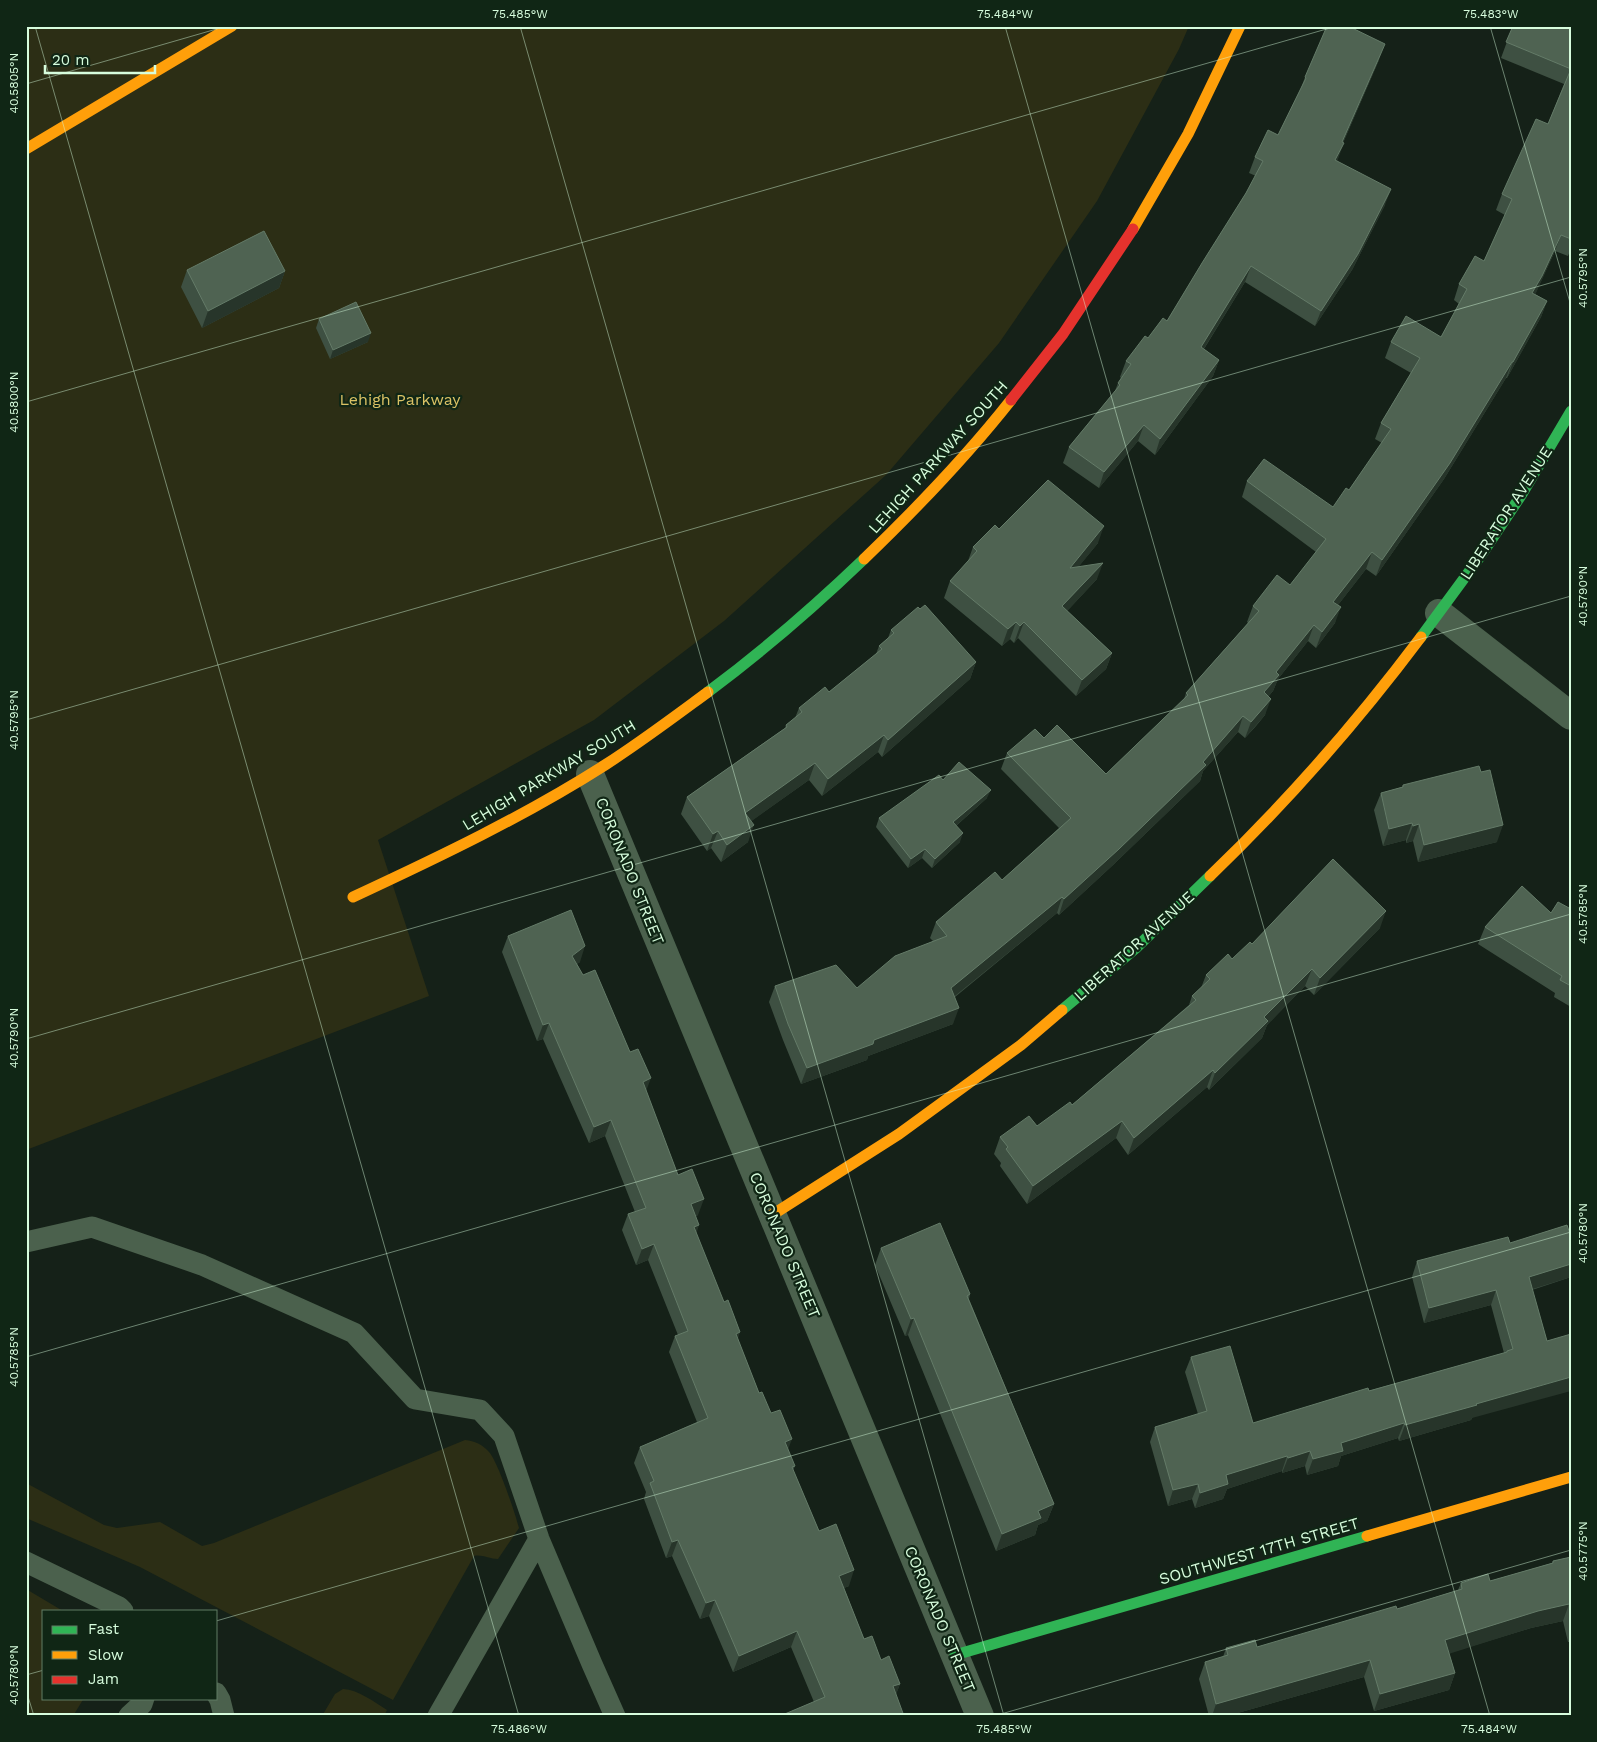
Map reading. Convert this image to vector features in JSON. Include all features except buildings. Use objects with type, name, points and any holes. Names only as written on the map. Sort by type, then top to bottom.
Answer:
[{"type":"street","points":[[26,149],[232,26]]},
{"type":"street","name":"LEHIGH PARKWAY SOUTH","points":[[353,896],[440,857],[516,817],[639,743],[733,674],[823,600],[907,519],[986,433],[1052,350],[1112,264],[1168,173],[1217,79],[1240,26]]},
{"type":"street","name":"LIBERATOR AVENUE","points":[[772,1215],[899,1134],[1006,1056],[1136,948],[1245,843],[1296,788],[1394,673],[1482,554],[1517,502],[1571,411]]},
{"type":"street","points":[[1439,613],[1571,716]]},
{"type":"street","name":"CORONADO STREET","points":[[590,774],[980,1716]]},
{"type":"street","name":"SOUTHWEST 17TH STREET","points":[[955,1655],[1571,1478]]},
{"type":"lane","points":[[26,1242],[92,1227],[202,1264],[354,1333],[415,1399],[480,1410],[504,1436],[539,1539],[615,1716]]},
{"type":"lane","points":[[438,1716],[539,1539]]},
{"type":"lane","points":[[26,1562],[122,1609]]},
{"type":"lane","points":[[218,1696],[224,1716]]},
{"type":"lane","points":[[129,1716],[142,1704],[143,1700]]},
{"type":"green space","name":"Lehigh Parkway","points":[[26,26],[1189,26],[1179,49],[1097,201],[999,343],[886,475],[724,621],[594,720],[378,840],[429,996],[26,1150]]},
{"type":"green space","points":[[465,1440],[481,1445],[493,1458],[506,1488],[519,1528],[498,1559],[474,1556],[393,1700],[140,1567],[26,1518],[26,1483],[104,1525],[117,1528],[160,1522],[202,1546],[214,1543]]},
{"type":"green space","points":[[26,1589],[61,1610],[42,1610],[42,1700],[83,1700],[73,1716],[26,1716]]},
{"type":"green space","points":[[343,1689],[361,1694],[372,1700],[387,1710],[384,1716],[322,1716],[335,1694]]},
{"type":"traffic: fast","points":[[1421,637],[1482,554],[1522,494],[1571,411]]},
{"type":"traffic: fast","points":[[708,692],[788,628],[864,559]]},
{"type":"traffic: fast","points":[[1062,1010],[1136,948],[1210,876]]},
{"type":"traffic: fast","points":[[955,1655],[1367,1536]]},
{"type":"traffic: slow","points":[[26,149],[232,26]]},
{"type":"traffic: slow","points":[[1133,229],[1188,134],[1240,26]]},
{"type":"traffic: slow","points":[[864,559],[940,482],[1011,400]]},
{"type":"traffic: slow","points":[[1210,876],[1266,820],[1320,761],[1372,700],[1421,637]]},
{"type":"traffic: slow","points":[[353,897],[449,851],[544,802],[618,756],[708,692]]},
{"type":"traffic: slow","points":[[772,1215],[899,1134],[1021,1045],[1062,1010]]},
{"type":"traffic: slow","points":[[1367,1536],[1571,1477]]},
{"type":"traffic: jam","points":[[1011,400],[1063,334],[1133,229]]}]
